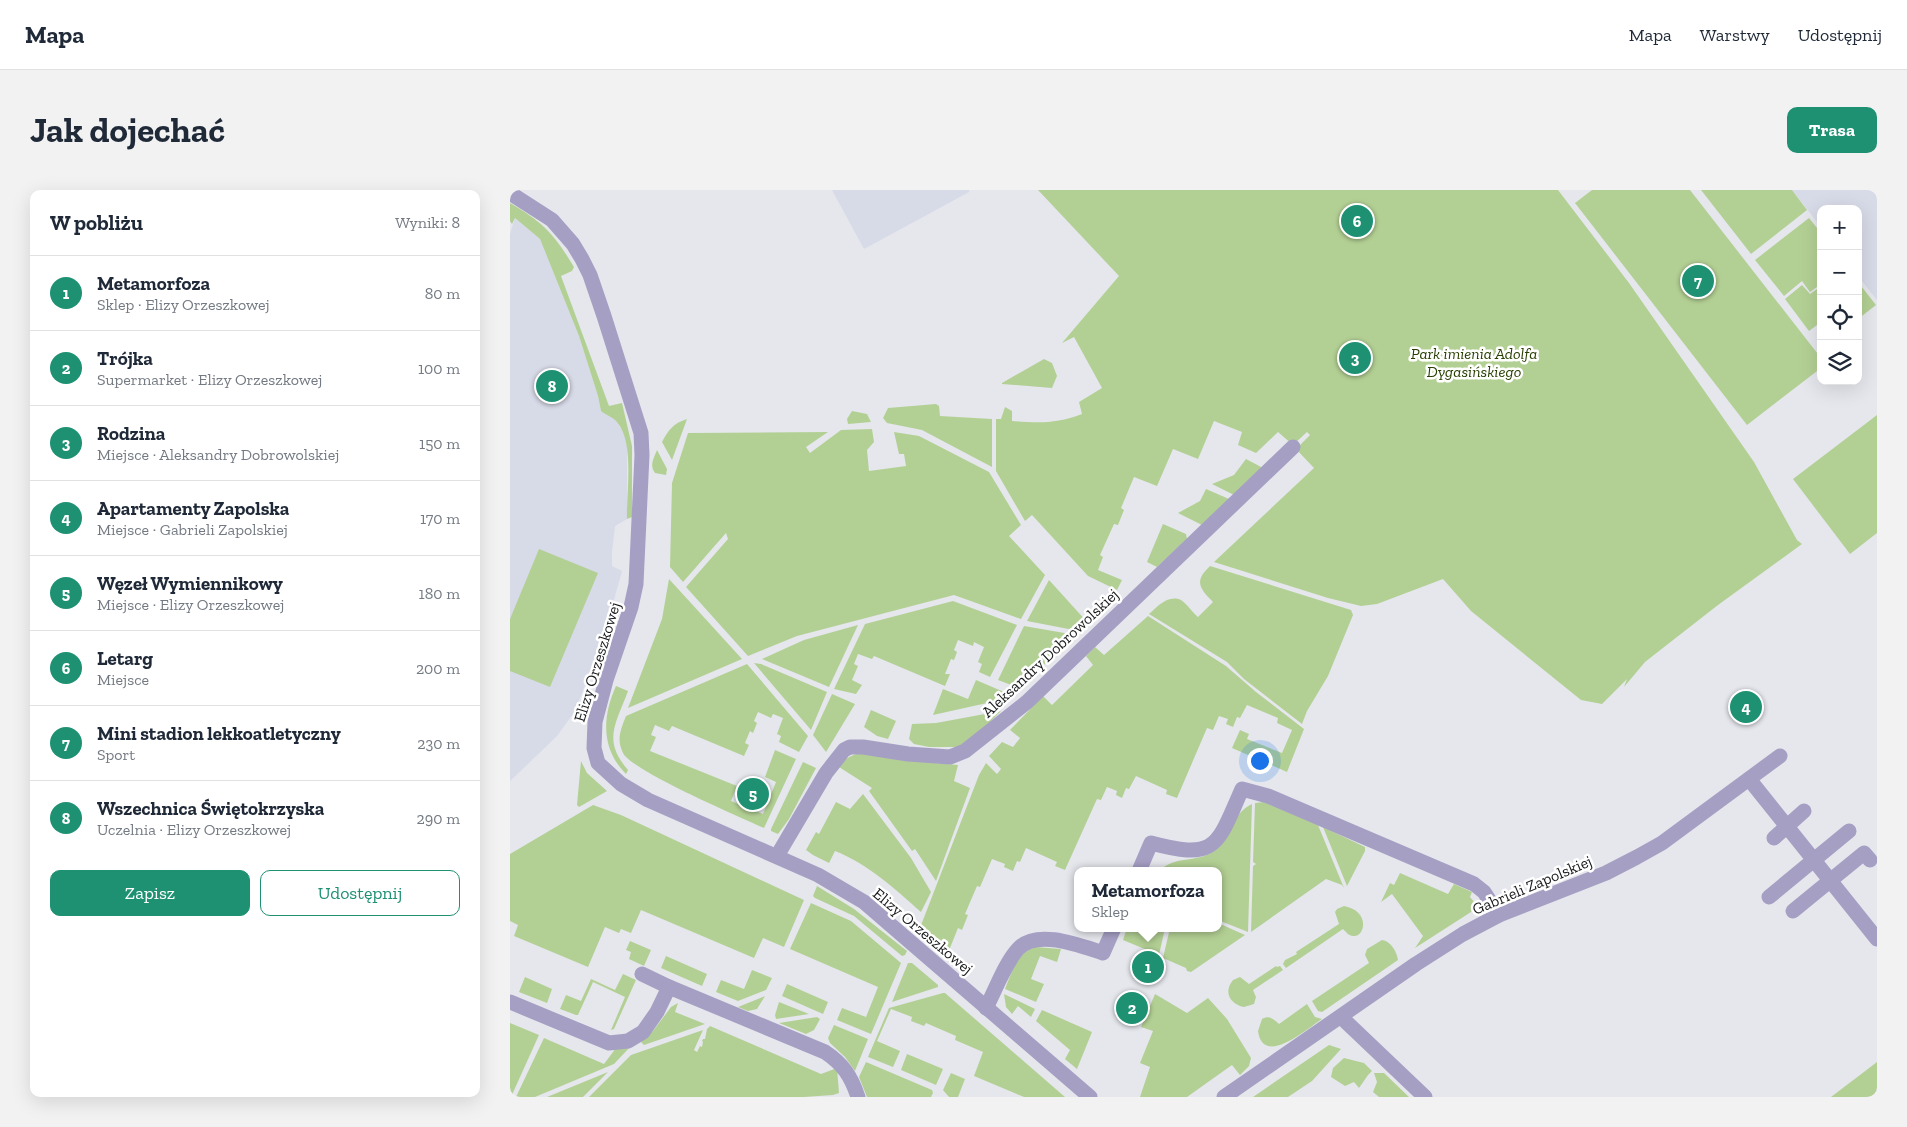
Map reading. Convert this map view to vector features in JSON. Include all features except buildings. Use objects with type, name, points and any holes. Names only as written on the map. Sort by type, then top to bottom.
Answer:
[{"type":"street","name":"Elizy Orzeszkowej","points":[[510,193],[552,220],[582,259],[590,275],[604,316],[641,433],[642,454],[636,584],[631,607],[606,680],[595,722],[594,748],[598,763],[621,784],[648,800],[777,856],[844,889],[864,902],[1090,1097]]},
{"type":"street","name":"Aleksandry Dobrowolskiej","points":[[777,856],[826,773],[844,750],[850,747],[863,747],[908,754],[950,757],[965,751],[1027,702],[1293,447]]},
{"type":"street","name":"Gabrieli Zapolskiej","points":[[1224,1097],[1416,964],[1499,915],[1606,872],[1662,843],[1780,756]]},
{"type":"street","points":[[1749,779],[1877,939]]},
{"type":"street","points":[[1141,867],[1151,843],[1180,850],[1194,851],[1205,849],[1216,842],[1223,832],[1242,789],[1268,796],[1474,884],[1484,892],[1499,915]]},
{"type":"street","points":[[1774,838],[1804,811]]},
{"type":"street","points":[[1769,897],[1849,831]]},
{"type":"street","points":[[1793,911],[1864,853],[1870,860]]},
{"type":"street","points":[[986,1008],[1012,958],[1022,945],[1038,940],[1059,941],[1103,953],[1112,932]]},
{"type":"street","points":[[642,974],[669,988],[825,1052],[840,1062],[853,1083],[858,1097]]},
{"type":"street","points":[[510,1002],[609,1043],[628,1041],[643,1032],[657,1012],[669,988]]},
{"type":"street","points":[[1341,1017],[1425,1097]]},
{"type":"shaded area","points":[[832,190],[969,190],[969,192],[864,249]]},
{"type":"shaded area","points":[[1792,190],[1877,190],[1877,300],[1862,281],[1862,205],[1817,205],[1817,222]]},
{"type":"shaded area","points":[[515,218],[540,239],[579,336],[601,411],[616,420],[624,434],[627,445],[627,519],[615,526],[612,566],[622,571],[604,635],[575,711],[557,736],[510,781],[510,234]]},
{"type":"green space","name":"Park imienia Adolfa Dygasińskiego","points":[[1038,190],[1558,190],[1629,283],[1754,462],[1797,540],[1802,544],[1718,605],[1645,662],[1624,687],[1627,679],[1602,704],[1581,700],[1471,611],[1443,579],[1377,604],[1361,606],[1328,598],[1214,562],[1314,468],[1296,449],[1310,435],[1307,432],[1293,445],[1278,432],[1256,453],[1238,445],[1242,432],[1214,421],[1198,459],[1173,449],[1157,486],[1134,477],[1121,508],[1124,510],[1118,525],[1114,524],[1100,555],[1103,557],[1098,570],[1122,580],[1117,590],[1088,576],[1032,515],[1025,521],[996,471],[996,419],[1001,419],[1005,407],[1012,411],[1012,421],[1039,422],[1064,420],[1082,414],[1079,402],[1102,388],[1074,337],[1062,343],[1119,276]]},
{"type":"green space","points":[[1592,190],[1690,190],[1817,353],[1817,371],[1747,425],[1575,203]]},
{"type":"green space","points":[[1701,190],[1792,190],[1807,210],[1751,254]]},
{"type":"green space","points":[[510,203],[532,217],[547,230],[574,267],[572,271],[561,276],[609,406],[622,403],[632,446],[632,517],[627,519],[628,455],[623,431],[615,420],[601,411],[579,336],[540,239],[515,218],[512,224],[510,221]]},
{"type":"green space","points":[[1809,218],[1817,228],[1817,287],[1810,292],[1802,281],[1784,296],[1755,260]]},
{"type":"green space","points":[[1802,285],[1810,294],[1817,289],[1817,325],[1809,331],[1785,299]]},
{"type":"green space","points":[[1862,287],[1876,305],[1862,316]]},
{"type":"green space","points":[[1044,359],[1052,363],[1057,376],[1052,388],[1002,384],[1002,383]]},
{"type":"green space","points":[[936,404],[939,406],[940,416],[992,419],[992,467],[922,430],[887,423],[883,418],[888,408]]},
{"type":"green space","points":[[852,411],[867,414],[871,422],[848,424],[847,419]]},
{"type":"green space","points":[[1877,415],[1877,533],[1850,554],[1793,479]]},
{"type":"green space","points":[[687,419],[672,460],[662,442],[672,428]]},
{"type":"green space","points":[[872,429],[874,442],[867,450],[869,471],[906,466],[904,454],[899,454],[894,432],[919,436],[989,472],[1021,525],[1009,536],[1045,575],[1021,619],[954,595],[797,636],[748,656],[686,587],[728,539],[726,533],[683,582],[670,567],[672,483],[688,433],[828,432],[806,447],[810,453],[841,430]]},
{"type":"green space","points":[[657,450],[667,469],[666,475],[655,473],[653,470],[653,462]]},
{"type":"green space","points":[[1246,459],[1263,468],[1236,496],[1212,484],[1234,475]]},
{"type":"green space","points":[[1206,489],[1229,499],[1202,525],[1178,513],[1200,501]]},
{"type":"green space","points":[[1163,524],[1186,534],[1187,539],[1157,567],[1147,562]]},
{"type":"green space","points":[[539,549],[598,573],[550,687],[510,671],[510,619]]},
{"type":"green space","points":[[1210,566],[1351,610],[1353,615],[1328,676],[1307,711],[1302,724],[1244,679],[1227,662],[1149,614],[1163,602],[1176,599],[1181,600],[1198,617],[1213,602],[1204,593],[1200,584],[1202,576]]},
{"type":"green space","points":[[669,579],[742,659],[628,708],[662,619]]},
{"type":"green space","points":[[1049,580],[1088,623],[1079,631],[1027,621]]},
{"type":"green space","points":[[953,601],[1017,625],[990,677],[979,672],[982,664],[978,662],[984,647],[974,642],[973,646],[958,640],[954,650],[957,652],[954,660],[951,659],[945,674],[950,674],[945,686],[874,656],[872,659],[858,654],[854,664],[858,666],[852,680],[862,685],[856,694],[834,689],[865,624]]},
{"type":"green space","points":[[1148,616],[1226,666],[1304,729],[1287,772],[1232,748],[1240,730],[1249,734],[1247,739],[1282,753],[1292,730],[1277,723],[1278,718],[1247,705],[1240,718],[1237,717],[1233,727],[1226,724],[1228,719],[1219,716],[1213,730],[1207,728],[1177,798],[1166,794],[1167,790],[1136,776],[1129,789],[1126,788],[1122,798],[1116,795],[1117,791],[1107,787],[1101,800],[1097,799],[1065,870],[1055,866],[1057,862],[1026,848],[1020,862],[1017,861],[1013,871],[1004,867],[1005,864],[992,859],[980,887],[977,886],[965,914],[968,915],[962,930],[958,928],[950,948],[943,954],[918,933],[979,775],[986,763],[997,774],[1001,769],[989,756],[1002,742],[1013,747],[1020,738],[1010,730],[1043,696],[1052,705],[1093,665],[1086,656],[1095,647],[1104,655]]},
{"type":"green space","points":[[858,625],[829,687],[762,659],[804,640]]},
{"type":"green space","points":[[1024,626],[1076,635],[1019,688],[998,680]]},
{"type":"green space","points":[[754,663],[761,664],[827,692],[811,730]]},
{"type":"green space","points":[[747,664],[808,736],[799,752],[779,742],[781,736],[777,734],[783,718],[773,714],[771,718],[758,712],[754,721],[757,723],[753,733],[750,731],[745,743],[749,745],[744,756],[672,726],[669,731],[655,725],[651,735],[656,737],[650,751],[737,786],[731,801],[763,814],[776,782],[765,777],[775,750],[796,759],[764,828],[645,771],[623,753],[620,743],[622,725],[626,716]]},
{"type":"green space","points":[[976,680],[1011,695],[1005,699],[933,715],[943,689],[968,699]]},
{"type":"green space","points":[[616,686],[628,691],[616,723],[613,741],[615,750],[628,770],[626,774],[612,754],[606,732],[608,709]]},
{"type":"green space","points":[[832,694],[855,704],[826,752],[813,735]]},
{"type":"green space","points":[[871,710],[896,721],[888,739],[877,736],[864,727]]},
{"type":"green space","points":[[1001,711],[981,731],[958,747],[929,747],[914,744],[909,739],[912,724],[936,723]]},
{"type":"green space","points":[[867,752],[900,760],[958,765],[954,781],[970,788],[936,881],[915,849],[912,851],[869,791],[872,788],[839,767],[851,756]]},
{"type":"green space","points":[[581,761],[587,773],[607,791],[579,807],[577,805]]},
{"type":"green space","points":[[803,762],[816,768],[789,819],[778,834],[771,831],[771,829]]},
{"type":"green space","points":[[863,794],[911,858],[931,892],[921,912],[881,878],[847,856],[835,851],[829,863],[806,850],[816,832],[819,834],[836,802],[850,809]]},
{"type":"green space","points":[[1264,802],[1318,825],[1344,888],[1342,885],[1326,879],[1251,932],[1253,866],[1256,864],[1253,862],[1255,803]]},
{"type":"green space","points":[[1252,804],[1248,932],[1222,922],[1222,867],[1164,867],[1213,852],[1224,841],[1235,820],[1245,808]]},
{"type":"green space","points":[[593,805],[621,815],[804,900],[784,947],[763,938],[754,958],[641,910],[631,933],[621,929],[619,933],[605,927],[588,967],[514,936],[518,925],[510,921],[510,854]]},
{"type":"green space","points":[[1323,827],[1365,847],[1365,851],[1347,886]]},
{"type":"green space","points":[[1400,873],[1448,894],[1454,884],[1472,892],[1470,897],[1475,903],[1475,907],[1471,912],[1415,948],[1423,936],[1392,894],[1381,902],[1390,883],[1394,885]]},
{"type":"green space","points":[[817,886],[854,909],[907,951],[905,955],[902,956],[854,916],[815,898],[813,896]]},
{"type":"green space","points":[[811,903],[851,921],[901,963],[871,1034],[837,1020],[842,1008],[866,1017],[878,987],[790,949]]},
{"type":"green space","points":[[1344,906],[1353,909],[1362,918],[1363,929],[1360,933],[1352,936],[1343,929],[1286,968],[1283,964],[1285,960],[1297,954],[1296,952],[1339,924],[1335,912]]},
{"type":"green space","points":[[1222,925],[1245,935],[1191,972],[1163,958],[1169,932],[1222,932]]},
{"type":"green space","points":[[1126,932],[1164,932],[1159,955],[1123,940]]},
{"type":"green space","points":[[1382,940],[1388,942],[1393,947],[1398,960],[1322,1012],[1318,1011],[1312,1001],[1369,963],[1365,955],[1367,949]]},
{"type":"green space","points":[[630,941],[651,950],[644,966],[629,959],[631,952],[626,950]]},
{"type":"green space","points":[[1036,947],[1061,949],[1057,962],[1040,956],[1031,979],[1044,984],[1036,1002],[1005,989],[1020,958],[1024,953]]},
{"type":"green space","points":[[666,956],[707,974],[702,986],[661,968]]},
{"type":"green space","points":[[908,963],[912,963],[938,987],[892,1002]]},
{"type":"green space","points":[[1276,966],[1280,966],[1283,970],[1253,990],[1256,997],[1254,1004],[1244,1007],[1235,1003],[1229,997],[1230,984],[1233,980],[1240,977],[1249,984]]},
{"type":"green space","points":[[752,970],[772,978],[766,990],[738,1001],[716,992],[721,980],[744,989]]},
{"type":"green space","points":[[623,974],[636,980],[614,1029],[611,1030],[625,997],[593,982],[578,1015],[560,1009],[566,995],[581,1001],[591,979],[615,990]]},
{"type":"green space","points":[[525,977],[552,989],[547,1003],[519,992]]},
{"type":"green space","points":[[787,984],[828,1002],[823,1014],[782,996]]},
{"type":"green space","points":[[943,993],[1065,1097],[1024,1097],[974,1076],[983,1052],[955,1040],[956,1036],[926,1023],[924,1026],[911,1021],[912,1017],[891,1009],[877,1041],[900,1051],[893,1067],[868,1057],[889,1008]]},
{"type":"green space","points":[[1004,994],[1035,1009],[1031,1017],[1018,1006],[1012,1014],[1006,1007]]},
{"type":"green space","points":[[1155,994],[1187,1013],[1208,998],[1227,1019],[1251,1058],[1249,1066],[1240,1075],[1232,1065],[1187,1097],[1140,1097],[1150,1067],[1140,1063],[1153,1031],[1141,1027]]},
{"type":"green space","points":[[765,996],[757,1009],[748,1011],[738,1007]]},
{"type":"green space","points":[[779,1002],[809,1014],[776,1019],[775,1015]]},
{"type":"green space","points":[[678,1003],[675,1012],[705,1024],[644,1045],[641,1042],[653,1031],[671,1007]]},
{"type":"green space","points":[[1307,1004],[1315,1017],[1322,1019],[1297,1037],[1277,1046],[1268,1046],[1262,1041],[1258,1031],[1262,1019],[1271,1018],[1279,1024]]},
{"type":"green space","points":[[1042,1010],[1092,1032],[1077,1069],[1065,1059],[1070,1050],[1036,1021]]},
{"type":"green space","points":[[817,1017],[820,1019],[814,1030],[806,1034],[779,1023]]},
{"type":"green space","points":[[510,1023],[539,1035],[511,1097],[510,1097]]},
{"type":"green space","points":[[834,1025],[868,1039],[855,1071],[845,1057],[830,1043],[828,1038]]},
{"type":"green space","points":[[710,1026],[821,1074],[837,1068],[839,1093],[804,1097],[589,1097],[631,1055],[703,1030],[694,1050],[697,1052],[700,1046],[702,1047],[702,1041],[705,1039],[707,1029]]},
{"type":"green space","points":[[544,1038],[604,1064],[616,1048],[631,1046],[614,1064],[535,1097],[516,1097]]},
{"type":"green space","points":[[1329,1045],[1341,1049],[1312,1081],[1288,1097],[1253,1097]]},
{"type":"green space","points":[[907,1054],[943,1069],[936,1085],[901,1070]]},
{"type":"green space","points":[[1344,1058],[1364,1063],[1372,1071],[1359,1088],[1354,1082],[1345,1086],[1331,1077],[1333,1068]]},
{"type":"green space","points":[[866,1062],[932,1090],[931,1097],[867,1097],[859,1077]]},
{"type":"green space","points":[[1877,1062],[1877,1097],[1831,1097]]},
{"type":"green space","points":[[608,1072],[583,1097],[547,1097]]},
{"type":"green space","points":[[951,1073],[965,1079],[958,1097],[949,1097],[943,1090]]},
{"type":"green space","points":[[1374,1073],[1384,1073],[1409,1097],[1379,1097],[1373,1092],[1377,1082]]},
{"type":"place","name":"Letarg","points":[[1357,221]]},
{"type":"place","name":"Mini stadion lekkoatletyczny","points":[[1698,281]]},
{"type":"place","name":"Rodzina","points":[[1355,358]]},
{"type":"place","name":"Wszechnica Świętokrzyska","points":[[552,386]]},
{"type":"place","name":"Apartamenty Zapolska","points":[[1746,707]]},
{"type":"place","name":"Węzeł Wymiennikowy","points":[[753,794]]},
{"type":"place","name":"Metamorfoza","points":[[1148,967]]},
{"type":"place","name":"Trójka","points":[[1132,1008]]}]
